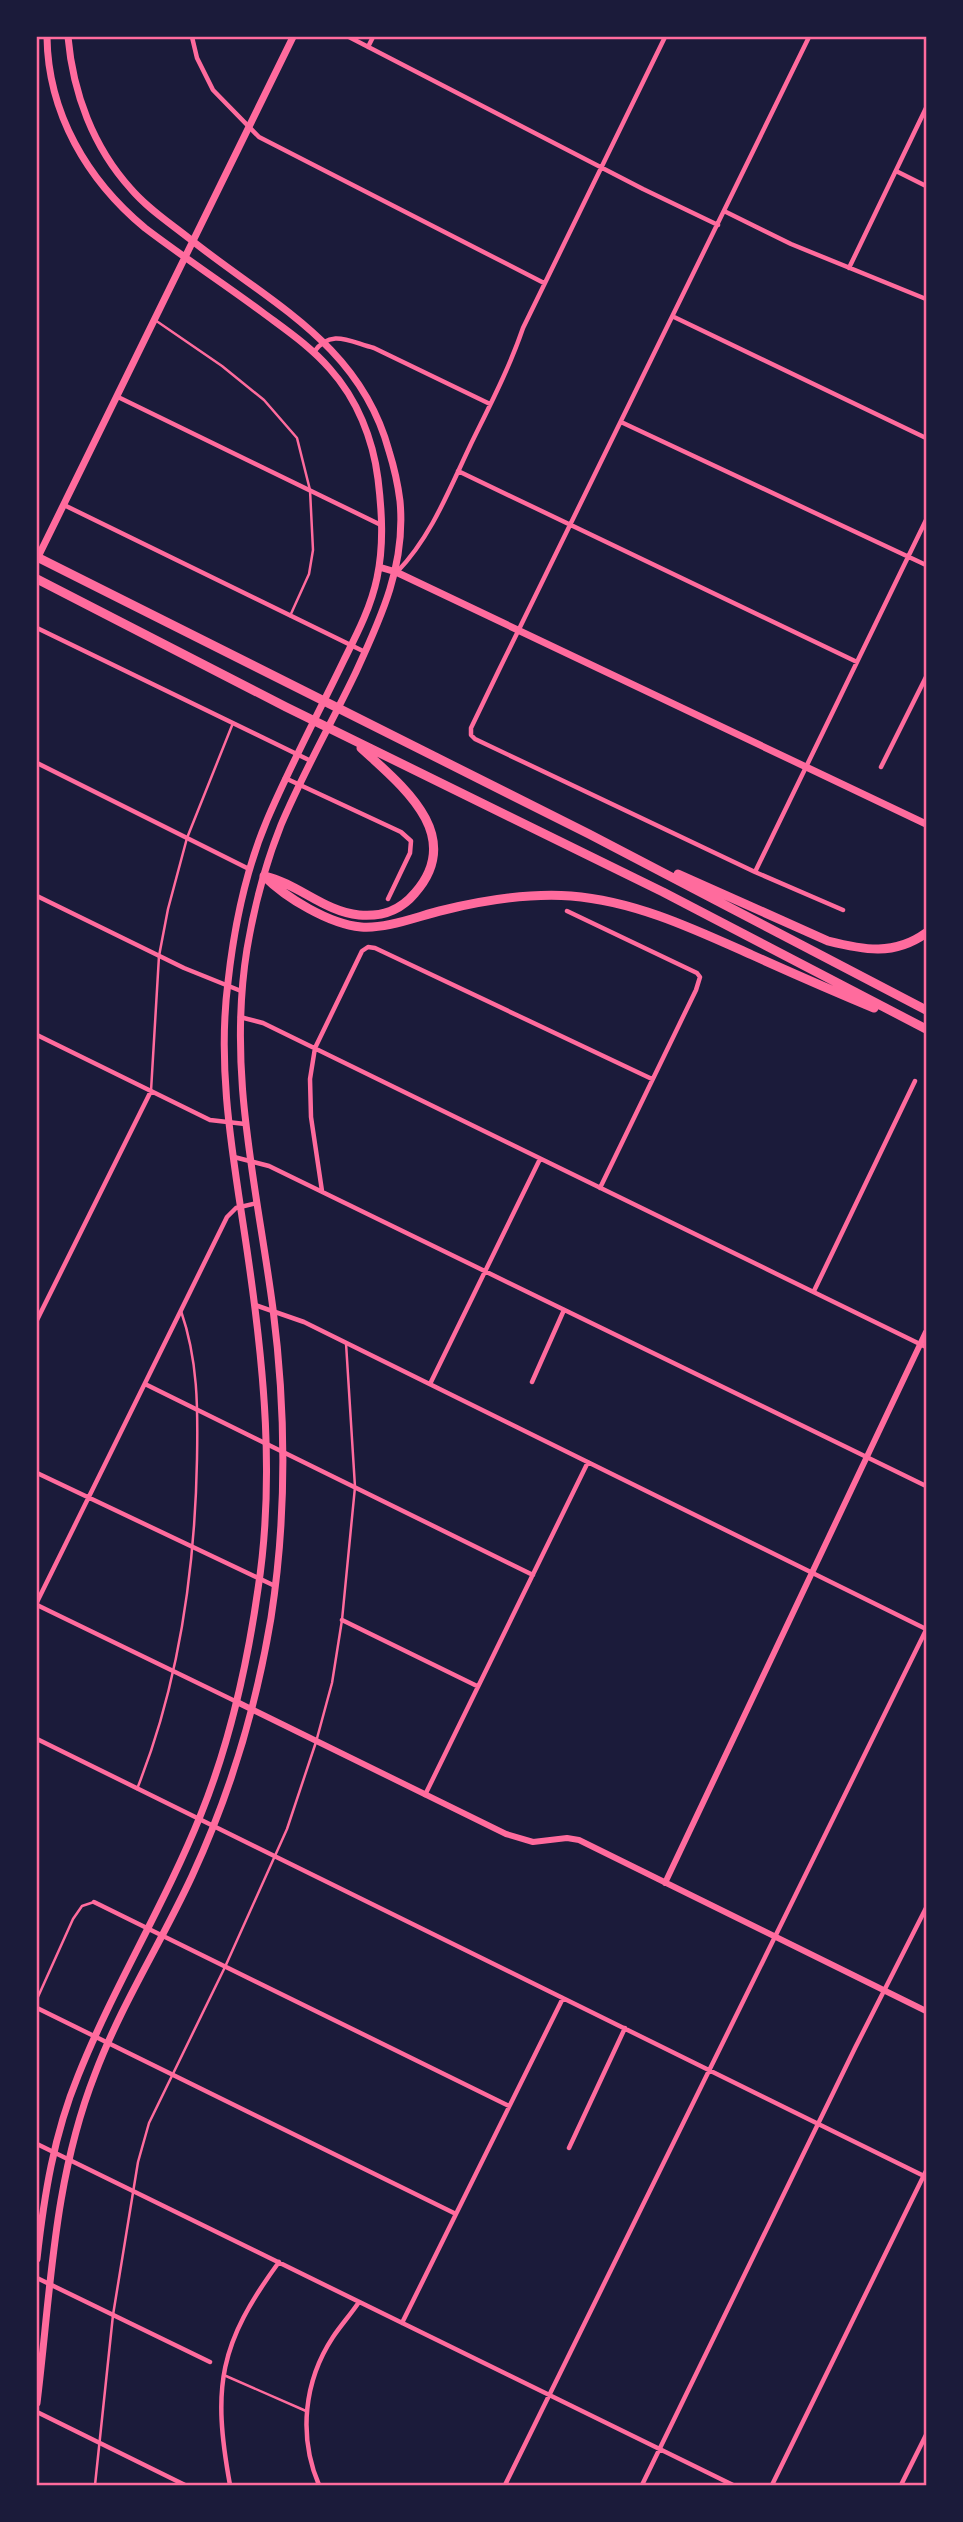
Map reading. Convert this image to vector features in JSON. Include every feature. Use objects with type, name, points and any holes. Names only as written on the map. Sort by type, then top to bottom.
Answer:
[{"type":"highway","points":[[37,558],[589,834],[926,1010]]},
{"type":"highway","points":[[37,579],[286,708],[663,892],[926,1029]]},
{"type":"highway","points":[[264,876],[283,881],[332,907],[363,916],[389,914],[403,905],[422,886],[433,853],[430,825],[410,794],[355,742]]},
{"type":"highway","points":[[589,834],[828,941],[870,950],[887,950],[901,947],[926,933]]},
{"type":"highway","points":[[264,876],[278,890],[319,913],[344,924],[364,927],[519,897],[569,896],[611,902],[696,929],[926,1029]]},
{"type":"main road","points":[[37,2259],[54,2152],[78,2076],[199,1819],[237,1703],[260,1579],[267,1443],[255,1305],[228,1122],[223,1043],[227,986],[240,904],[249,869],[285,778],[351,646],[373,593],[379,568],[382,525],[375,455],[360,415],[337,377],[314,352],[249,302],[184,258],[123,209],[83,160],[57,102],[49,66],[47,37]]},
{"type":"main road","points":[[37,2403],[67,2159],[93,2077],[214,1826],[252,1709],[264,1655],[275,1586],[283,1505],[283,1418],[273,1310],[240,1080],[239,1017],[247,953],[264,876],[282,822],[382,616],[396,572],[400,498],[386,439],[377,416],[356,380],[322,340],[138,197],[110,162],[79,98],[68,37]]},
{"type":"main road","points":[[37,558],[293,37]]},
{"type":"main road","points":[[379,568],[396,572],[926,824]]},
{"type":"main road","points":[[249,869],[264,876]]},
{"type":"street","points":[[192,37],[197,58],[213,90],[260,137],[544,284]]},
{"type":"street","points":[[349,37],[718,225]]},
{"type":"street","points":[[368,47],[373,37]]},
{"type":"street","points":[[396,572],[427,534],[544,284],[665,37]]},
{"type":"street","points":[[809,37],[471,728],[471,735],[755,872],[843,910]]},
{"type":"street","points":[[849,268],[926,108]]},
{"type":"street","points":[[896,171],[926,186]]},
{"type":"street","points":[[724,211],[791,244],[926,299]]},
{"type":"street","points":[[674,317],[926,438]]},
{"type":"street","points":[[314,352],[322,340],[344,339],[374,348],[490,404]]},
{"type":"street","points":[[118,397],[382,525]]},
{"type":"street","points":[[621,422],[926,565]]},
{"type":"street","points":[[457,471],[857,662]]},
{"type":"street","points":[[63,505],[365,652]]},
{"type":"street","points":[[755,872],[926,520]]},
{"type":"street","points":[[37,628],[312,761]]},
{"type":"street","points":[[881,767],[926,677]]},
{"type":"street","points":[[37,762],[249,869]]},
{"type":"street","points":[[285,778],[401,832],[411,841],[410,853],[388,899]]},
{"type":"street","points":[[37,896],[159,956],[242,992]]},
{"type":"street","points":[[567,911],[697,973],[700,977],[600,1188]]},
{"type":"street","points":[[322,1191],[311,1116],[310,1079],[315,1048],[362,951],[368,947],[653,1079]]},
{"type":"street","points":[[239,1017],[263,1023],[315,1048],[923,1346]]},
{"type":"street","points":[[37,1035],[210,1120],[245,1124]]},
{"type":"street","points":[[814,1291],[915,1082]]},
{"type":"street","points":[[37,1320],[151,1091]]},
{"type":"street","points":[[233,1157],[269,1166],[322,1191],[926,1486]]},
{"type":"street","points":[[430,1384],[540,1159]]},
{"type":"street","points":[[257,1203],[236,1208],[227,1217],[37,1604],[522,1840],[579,1840],[926,2011]]},
{"type":"street","points":[[255,1305],[273,1310],[346,1342],[926,1630],[505,2485]]},
{"type":"street","points":[[532,1382],[564,1310]]},
{"type":"street","points":[[665,1883],[923,1346],[926,1332]]},
{"type":"street","points":[[145,1384],[533,1575]]},
{"type":"street","points":[[425,1795],[588,1462]]},
{"type":"street","points":[[37,1473],[275,1586]]},
{"type":"street","points":[[342,1620],[477,1686]]},
{"type":"street","points":[[37,1739],[926,2175],[772,2485]]},
{"type":"street","points":[[94,1902],[509,2106]]},
{"type":"street","points":[[642,2485],[926,1908]]},
{"type":"street","points":[[402,2323],[563,1998]]},
{"type":"street","points":[[37,2008],[456,2214]]},
{"type":"street","points":[[569,2148],[625,2028]]},
{"type":"street","points":[[37,2144],[733,2485]]},
{"type":"street","points":[[230,2485],[220,2412],[222,2374],[237,2328],[279,2262]]},
{"type":"street","points":[[37,2278],[210,2362]]},
{"type":"street","points":[[319,2485],[309,2454],[307,2412],[311,2383],[323,2355],[359,2302]]},
{"type":"street","points":[[37,2412],[185,2485]]},
{"type":"street","points":[[901,2485],[926,2435]]},
{"type":"lane","points":[[155,320],[222,366],[264,400],[297,438],[310,490],[313,550],[309,573],[290,616]]},
{"type":"lane","points":[[151,1091],[159,956],[168,909],[187,838],[233,723]]},
{"type":"lane","points":[[137,1788],[161,1718],[173,1672],[187,1600],[193,1547],[198,1410],[195,1366],[181,1310]]},
{"type":"lane","points":[[95,2485],[113,2315],[131,2190],[149,2123],[225,1968],[287,1829],[332,1683],[342,1620],[355,1486],[346,1342]]},
{"type":"lane","points":[[37,1999],[73,1919],[82,1906],[94,1902]]},
{"type":"lane","points":[[222,2374],[307,2412]]}]
